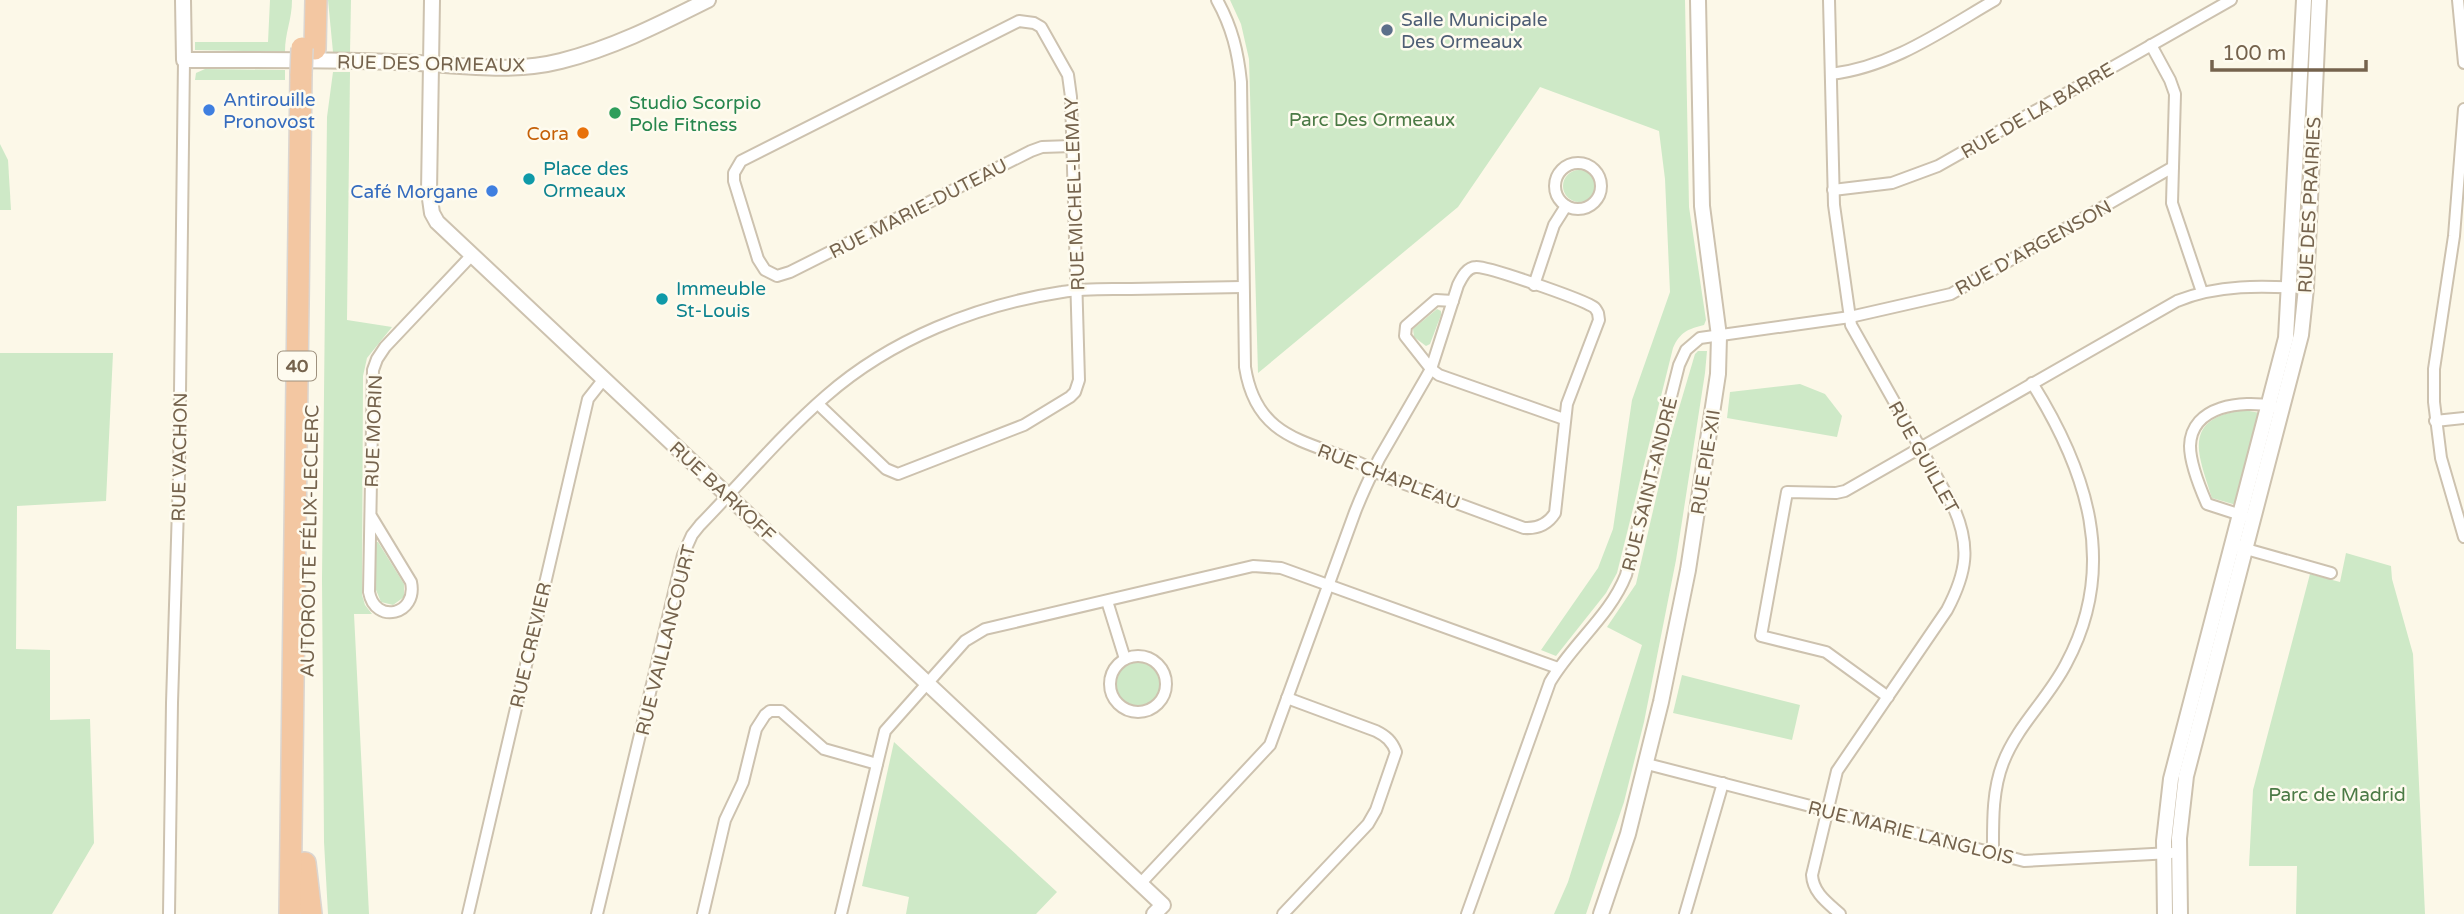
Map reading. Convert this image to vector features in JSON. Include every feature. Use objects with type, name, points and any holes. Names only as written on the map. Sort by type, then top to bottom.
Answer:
[{"type":"highway","name":"AUTOROUTE FÉLIX-LECLERC","points":[[302,0],[309,48]]},
{"type":"highway","name":"AUTOROUTE FÉLIX-LECLERC","points":[[290,914],[308,75],[316,0]]},
{"type":"highway","name":"AUTOROUTE FÉLIX-LECLERC","points":[[304,914],[308,75]]},
{"type":"highway","points":[[278,914],[291,815]]},
{"type":"highway","points":[[305,863],[311,914]]},
{"type":"street","name":"RUE VACHON","points":[[169,914],[179,475],[183,0]]},
{"type":"street","name":"RUE BARKOFF","points":[[432,0],[431,210],[436,222],[1140,884],[1163,911]]},
{"type":"street","name":"RUE DES ORMEAUX","points":[[184,60],[507,67],[561,61],[621,42],[708,0]]},
{"type":"street","name":"RUE CHAPLEAU","points":[[1140,884],[1270,745],[1355,512],[1373,470],[1431,369],[1462,277],[1470,268],[1475,267],[1534,285],[1589,305],[1598,313],[1599,320],[1569,397],[1564,419],[1557,506],[1551,519],[1541,526],[1524,528],[1386,477],[1373,470],[1359,463],[1289,436],[1271,422],[1257,404],[1245,367],[1240,72],[1233,34],[1217,0]]},
{"type":"street","name":"RUE PIE-XII","points":[[1601,914],[1628,834],[1647,764],[1682,599],[1717,382],[1719,336],[1702,206],[1698,0]]},
{"type":"street","name":"RUE GUILLET","points":[[1829,0],[1833,190],[1853,332],[1959,518],[1965,545],[1965,564],[1948,610],[1837,771],[1812,881],[1818,892],[1840,914]]},
{"type":"street","points":[[1831,74],[1883,62],[1995,0]]},
{"type":"street","name":"RUE DE LA BARRE","points":[[1833,190],[1881,186],[1927,171],[2231,0]]},
{"type":"street","name":"RUE DES PRAIRIES","points":[[2275,407],[2286,338],[2290,287],[2304,0]]},
{"type":"street","name":"RUE DES PRAIRIES","points":[[2180,914],[2180,817],[2186,776],[2246,517],[2275,407],[2301,335],[2306,288],[2319,0]]},
{"type":"street","points":[[2458,0],[2464,63]]},
{"type":"street","name":"RUE MICHEL-LEMAY","points":[[767,271],[758,259],[734,181],[734,173],[741,161],[1012,23],[1027,21],[1041,27],[1068,75],[1072,97],[1078,386],[1070,397],[1024,425],[898,474],[881,465],[818,404]]},
{"type":"street","points":[[2151,45],[2175,94],[2177,109],[2173,167],[2174,210],[2202,292]]},
{"type":"street","points":[[2464,109],[2459,236],[2434,369],[2435,421],[2441,458],[2464,537]]},
{"type":"street","name":"RUE MARIE-DUTEAU","points":[[767,271],[777,276],[790,272],[1031,151],[1042,147],[1072,146]]},
{"type":"street","points":[[1569,164],[1588,165],[1601,180],[1597,200],[1580,209],[1566,206],[1556,194],[1559,172],[1569,164]]},
{"type":"street","name":"RUE D'ARGENSON","points":[[1719,336],[1850,317],[1951,294],[2173,167]]},
{"type":"street","points":[[1534,285],[1554,225],[1566,206]]},
{"type":"street","name":"RUE MORIN","points":[[371,516],[412,586],[410,600],[396,611],[385,612],[379,609],[369,596],[372,374],[385,347],[471,256]]},
{"type":"street","name":"RUE VAILLANCOURT","points":[[597,914],[683,555],[695,530],[818,404],[875,360],[943,326],[1019,300],[1077,290],[1242,287]]},
{"type":"street","points":[[1888,697],[1826,652],[1761,636],[1787,492],[1840,493],[2157,310],[2202,292],[2226,288],[2306,288]]},
{"type":"street","points":[[1453,301],[1436,300],[1405,326],[1408,342],[1431,369],[1438,374],[1564,419]]},
{"type":"street","name":"RUE SAINT-ANDRÉ","points":[[1467,914],[1550,682],[1613,599],[1626,575],[1683,355],[1695,340],[1719,336]]},
{"type":"street","name":"RUE CREVIER","points":[[468,914],[587,402],[590,394],[603,380]]},
{"type":"street","points":[[1993,853],[1994,800],[2001,766],[2074,649],[2093,574],[2092,527],[2080,477],[2062,434],[2032,383]]},
{"type":"street","points":[[2246,517],[2207,504],[2191,455],[2192,435],[2201,420],[2216,410],[2236,404],[2275,407]]},
{"type":"street","points":[[2435,421],[2464,418]]},
{"type":"street","points":[[2239,547],[2330,573]]},
{"type":"street","name":"RUE DES PRAIRIES","points":[[2165,914],[2163,852],[2171,779],[2239,547]]},
{"type":"street","points":[[842,914],[885,731],[974,634],[985,629],[1253,566],[1281,568],[1558,668]]},
{"type":"street","points":[[1107,601],[1125,659]]},
{"type":"street","points":[[1134,656],[1151,659],[1164,673],[1165,692],[1161,700],[1149,710],[1141,713],[1127,710],[1118,705],[1112,695],[1111,677],[1119,663],[1125,659],[1134,656]]},
{"type":"street","points":[[1283,914],[1368,824],[1376,810],[1395,752],[1385,736],[1376,731],[1287,698]]},
{"type":"street","points":[[703,914],[725,820],[743,782],[756,729],[765,715],[770,711],[781,711],[824,749],[877,764]]},
{"type":"street","name":"RUE MARIE LANGLOIS","points":[[1647,764],[2028,861],[2179,853]]},
{"type":"street","points":[[1685,914],[1723,783]]},
{"type":"green space","points":[[270,0],[292,0],[285,52],[195,50],[195,42],[268,42]]},
{"type":"green space","points":[[328,0],[351,0],[350,53],[333,52]]},
{"type":"green space","name":"Parc Des Ormeaux","points":[[1230,0],[1685,0],[1689,207],[1706,320],[1704,325],[1682,335],[1673,348],[1617,573],[1606,593],[1556,656],[1541,650],[1598,568],[1613,529],[1632,400],[1670,292],[1665,179],[1659,131],[1540,87],[1458,207],[1258,373],[1249,59],[1241,24]]},
{"type":"green space","points":[[205,69],[285,70],[285,80],[195,80],[196,73]]},
{"type":"green space","points":[[333,72],[350,72],[347,320],[392,327],[367,358],[363,376],[362,595],[372,614],[354,614],[369,914],[328,914],[324,842],[322,579],[327,117]]},
{"type":"green space","points":[[0,144],[8,160],[11,210],[0,210]]},
{"type":"green space","points":[[1579,170],[1590,175],[1595,186],[1590,197],[1579,202],[1568,197],[1563,186],[1568,175]]},
{"type":"green space","points":[[1437,309],[1441,311],[1441,315],[1430,344],[1426,346],[1414,337],[1413,329]]},
{"type":"green space","points":[[1698,351],[1707,351],[1705,373],[1676,560],[1644,722],[1624,802],[1586,914],[1554,914],[1568,882],[1642,645],[1607,627],[1636,584],[1669,442]]},
{"type":"green space","points":[[0,353],[113,353],[106,501],[17,506],[16,649],[50,650],[50,720],[90,719],[94,843],[52,914],[0,914]]},
{"type":"green space","points":[[1800,384],[1825,394],[1842,416],[1837,437],[1727,418],[1730,392]]},
{"type":"green space","points":[[2244,410],[2260,413],[2236,505],[2212,498],[2199,441],[2202,430],[2210,421]]},
{"type":"green space","points":[[376,542],[404,584],[404,597],[393,605],[381,602],[376,590]]},
{"type":"green space","name":"Parc de Madrid","points":[[2346,553],[2391,566],[2392,579],[2413,654],[2425,914],[2296,914],[2297,866],[2249,866],[2253,790],[2310,574],[2340,582]]},
{"type":"green space","points":[[1138,662],[1154,668],[1160,684],[1154,700],[1138,706],[1122,700],[1116,684],[1122,668]]},
{"type":"green space","points":[[1682,675],[1800,705],[1792,740],[1673,713]]},
{"type":"green space","points":[[894,742],[1057,892],[1036,914],[906,914],[909,897],[862,886]]},
{"type":"place","name":"Salle Municipale Des Ormeaux","points":[[1387,30]]},
{"type":"place","name":"Antirouille Pronovost","points":[[209,110]]},
{"type":"place","name":"Studio Scorpio Pole Fitness","points":[[615,113]]},
{"type":"place","name":"Cora","points":[[583,133]]},
{"type":"place","name":"Place des Ormeaux","points":[[529,179]]},
{"type":"place","name":"Café Morgane","points":[[492,191]]},
{"type":"place","name":"Immeuble St-Louis","points":[[662,299]]}]
